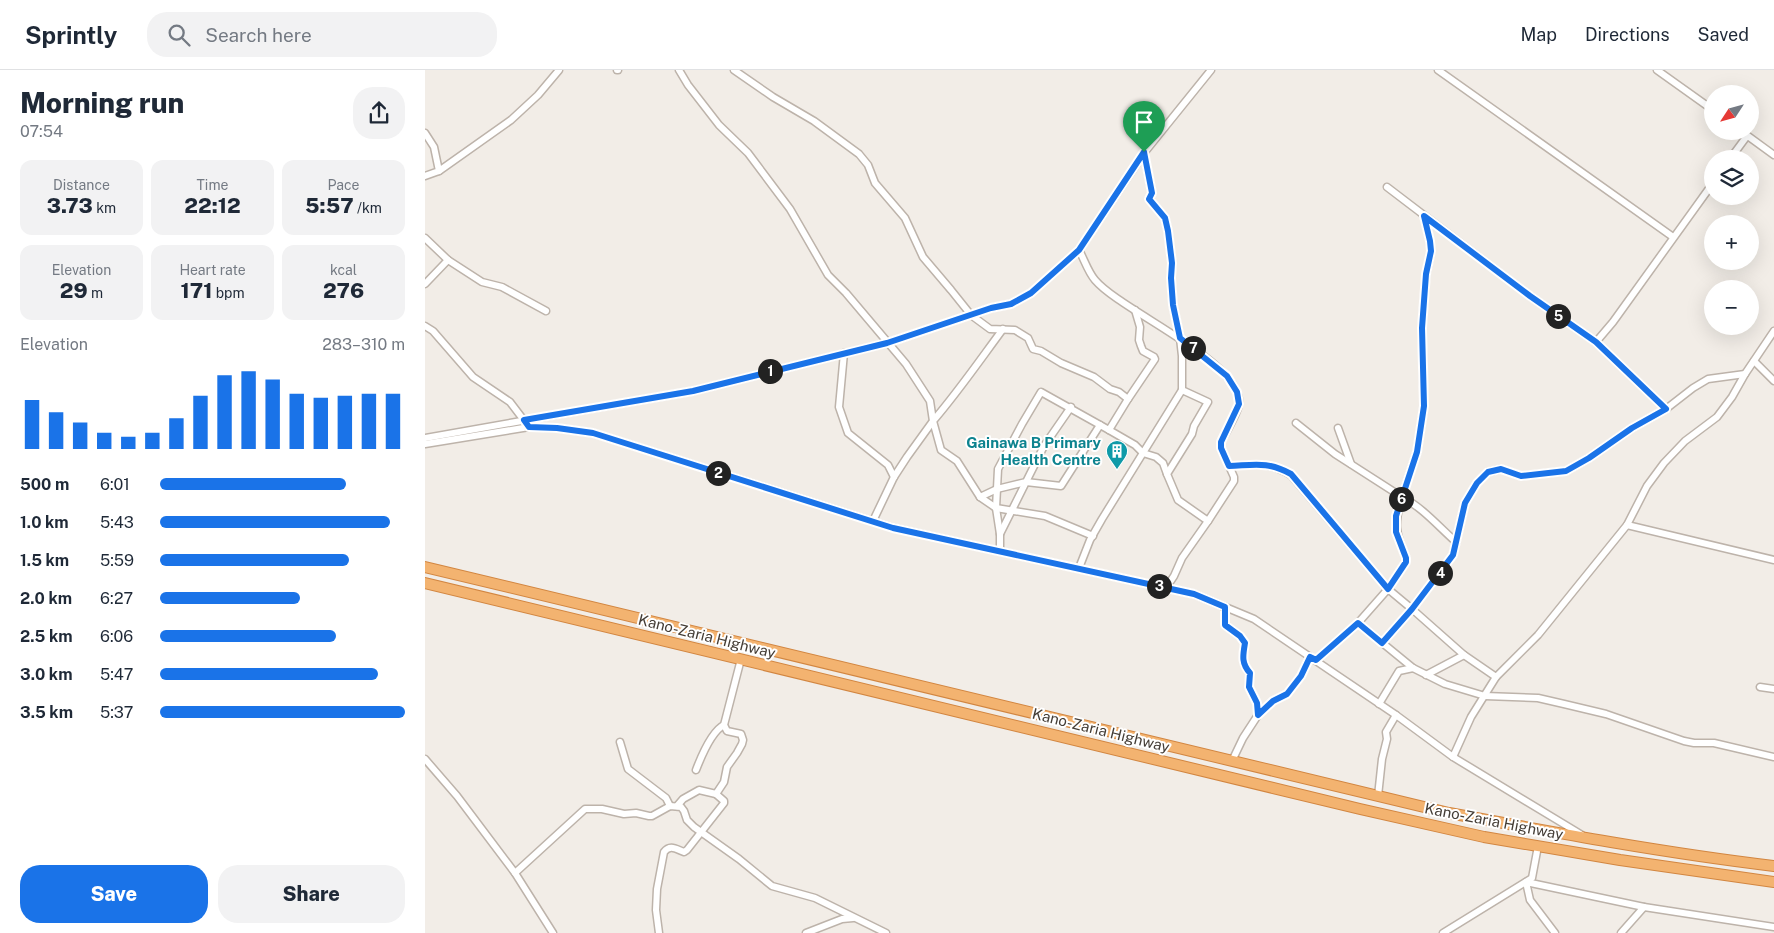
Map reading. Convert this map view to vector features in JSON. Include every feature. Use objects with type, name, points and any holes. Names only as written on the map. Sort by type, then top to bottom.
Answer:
[{"type":"highway","name":"Kano-Zaria Highway","points":[[425,567],[1449,813],[1650,849],[1774,866]]},
{"type":"highway","name":"Kano-Zaria Highway","points":[[425,583],[1360,809],[1538,846],[1619,860],[1774,882]]},
{"type":"street","points":[[425,176],[439,171],[511,120],[538,95],[559,70]]},
{"type":"street","points":[[679,70],[688,85],[719,125],[748,153],[790,209],[829,275],[906,364],[930,402],[941,450],[957,462],[980,497],[996,508],[1045,516],[1093,536]]},
{"type":"street","points":[[735,70],[773,97],[814,121],[865,160],[875,183],[905,218],[923,258],[971,315],[990,329],[1015,330],[1028,338],[1033,349],[1041,351],[1061,363],[1094,377],[1128,399]]},
{"type":"street","points":[[425,438],[693,391],[887,343],[991,308],[1011,304],[1031,293],[1079,250],[1144,152],[1211,70]]},
{"type":"street","points":[[1438,70],[1673,237]]},
{"type":"street","points":[[1657,70],[1704,104]]},
{"type":"street","points":[[425,133],[434,147],[439,171]]},
{"type":"street","points":[[1754,140],[1774,155]]},
{"type":"street","points":[[1079,568],[1093,536],[1182,390],[1180,338],[1173,305],[1172,263],[1168,231],[1165,218],[1149,199],[1152,193],[1144,152]]},
{"type":"street","points":[[1387,187],[1530,296],[1596,342],[1666,409]]},
{"type":"street","points":[[1596,342],[1613,322],[1704,195]]},
{"type":"street","points":[[1232,761],[1243,738],[1258,715],[1273,701],[1287,694],[1313,658],[1358,623],[1388,589],[1406,562],[1396,532],[1396,516],[1417,452],[1424,406],[1422,328],[1426,274],[1431,251],[1424,216]]},
{"type":"street","points":[[425,238],[448,260],[482,282],[502,287],[546,311]]},
{"type":"street","points":[[1079,250],[1095,280],[1135,310],[1180,338],[1227,376],[1237,392],[1239,404],[1221,442],[1221,448],[1234,476],[1234,482],[1182,558],[1166,588]]},
{"type":"street","points":[[425,284],[448,260]]},
{"type":"street","points":[[1109,430],[1155,359],[1154,356],[1143,351],[1139,340],[1140,327],[1135,310]]},
{"type":"street","points":[[425,326],[433,331],[473,377],[509,402],[527,420],[529,427]]},
{"type":"street","points":[[873,521],[894,477],[907,457],[933,421],[949,404],[965,379],[1003,329]]},
{"type":"street","points":[[1453,757],[1465,728],[1496,677],[1538,635],[1627,525],[1647,486],[1664,463],[1685,441],[1717,417],[1774,331]]},
{"type":"street","points":[[844,353],[839,407],[848,433],[888,465],[894,477]]},
{"type":"street","points":[[1754,361],[1774,381]]},
{"type":"street","points":[[1382,643],[1412,609],[1453,555],[1465,503],[1477,483],[1488,472],[1501,469],[1521,476],[1566,471],[1589,458],[1632,428],[1666,409],[1708,379],[1745,374]]},
{"type":"street","points":[[1167,474],[1192,434],[1194,426],[1208,402],[1182,390]]},
{"type":"street","points":[[1000,551],[1000,534],[996,508],[998,469],[1041,392],[1101,425],[1135,445],[1143,453],[1163,463],[1178,500],[1208,521]]},
{"type":"street","points":[[1000,534],[1044,446],[1071,408]]},
{"type":"street","points":[[1296,423],[1351,465],[1369,474],[1415,504],[1456,542]]},
{"type":"street","points":[[980,497],[997,488],[1026,482],[1061,486],[1101,425]]},
{"type":"street","points":[[425,444],[529,427],[557,428],[593,433],[893,528],[1194,594],[1254,619],[1396,715],[1453,757],[1585,837]]},
{"type":"street","points":[[1338,428],[1351,465]]},
{"type":"street","points":[[1229,466],[1263,464],[1277,467],[1291,474],[1388,589],[1464,656],[1496,677]]},
{"type":"street","points":[[1627,525],[1774,560]]},
{"type":"street","points":[[1225,607],[1225,625],[1240,636],[1245,643],[1244,666],[1250,673],[1249,687],[1257,703],[1258,715]]},
{"type":"street","points":[[1358,623],[1413,668],[1445,684],[1485,696],[1539,698],[1606,714],[1683,741],[1714,743],[1774,756]]},
{"type":"street","points":[[1426,675],[1464,656]]},
{"type":"street","points":[[716,794],[724,782],[727,767],[743,740],[741,734],[727,731],[724,725],[741,659]]},
{"type":"street","points":[[1379,704],[1399,671],[1413,668]]},
{"type":"street","points":[[1759,688],[1774,689]]},
{"type":"street","points":[[1377,796],[1387,739],[1386,732],[1396,715]]},
{"type":"street","points":[[696,770],[701,757],[719,727],[724,725]]},
{"type":"street","points":[[620,742],[628,769],[674,806],[685,811],[687,820],[772,886],[815,898],[886,933]]},
{"type":"street","points":[[425,760],[457,796],[515,873],[553,933]]},
{"type":"street","points":[[515,873],[585,809],[602,809],[624,814],[636,813],[652,816],[674,806],[699,790],[716,794],[724,803],[684,852],[671,847],[667,848],[664,852],[657,889],[656,910],[659,933]]},
{"type":"street","points":[[1443,933],[1532,878],[1538,846]]},
{"type":"street","points":[[1526,882],[1644,907],[1774,927]]},
{"type":"street","points":[[1526,882],[1530,900],[1555,933]]},
{"type":"street","points":[[1621,933],[1644,907]]},
{"type":"street","points":[[806,933],[854,917]]},
{"type":"place","name":"Gainawa B Primary Health Centre","points":[[1117,470]]},
{"type":"route","points":[[1144,152],[1152,193],[1149,199],[1165,218],[1171,245],[1173,305],[1180,338],[1227,376],[1237,392],[1239,404],[1221,442],[1221,448],[1229,466],[1263,464],[1277,467],[1291,474],[1388,589],[1406,562],[1396,532],[1396,516],[1421,438],[1424,406],[1422,328],[1426,274],[1431,251],[1424,216],[1530,296],[1596,342],[1666,409],[1632,428],[1589,458],[1566,471],[1538,476],[1521,476],[1501,469],[1488,472],[1477,483],[1465,503],[1453,555],[1412,609],[1382,643],[1358,623],[1316,660],[1310,657],[1301,676],[1287,694],[1273,701],[1258,715],[1257,703],[1249,687],[1250,673],[1244,666],[1245,643],[1240,636],[1225,625],[1225,607],[1194,594],[893,528],[593,433],[557,428],[529,427],[524,420],[693,391],[887,343],[991,308],[1011,304],[1031,293],[1079,250],[1144,152]]}]
